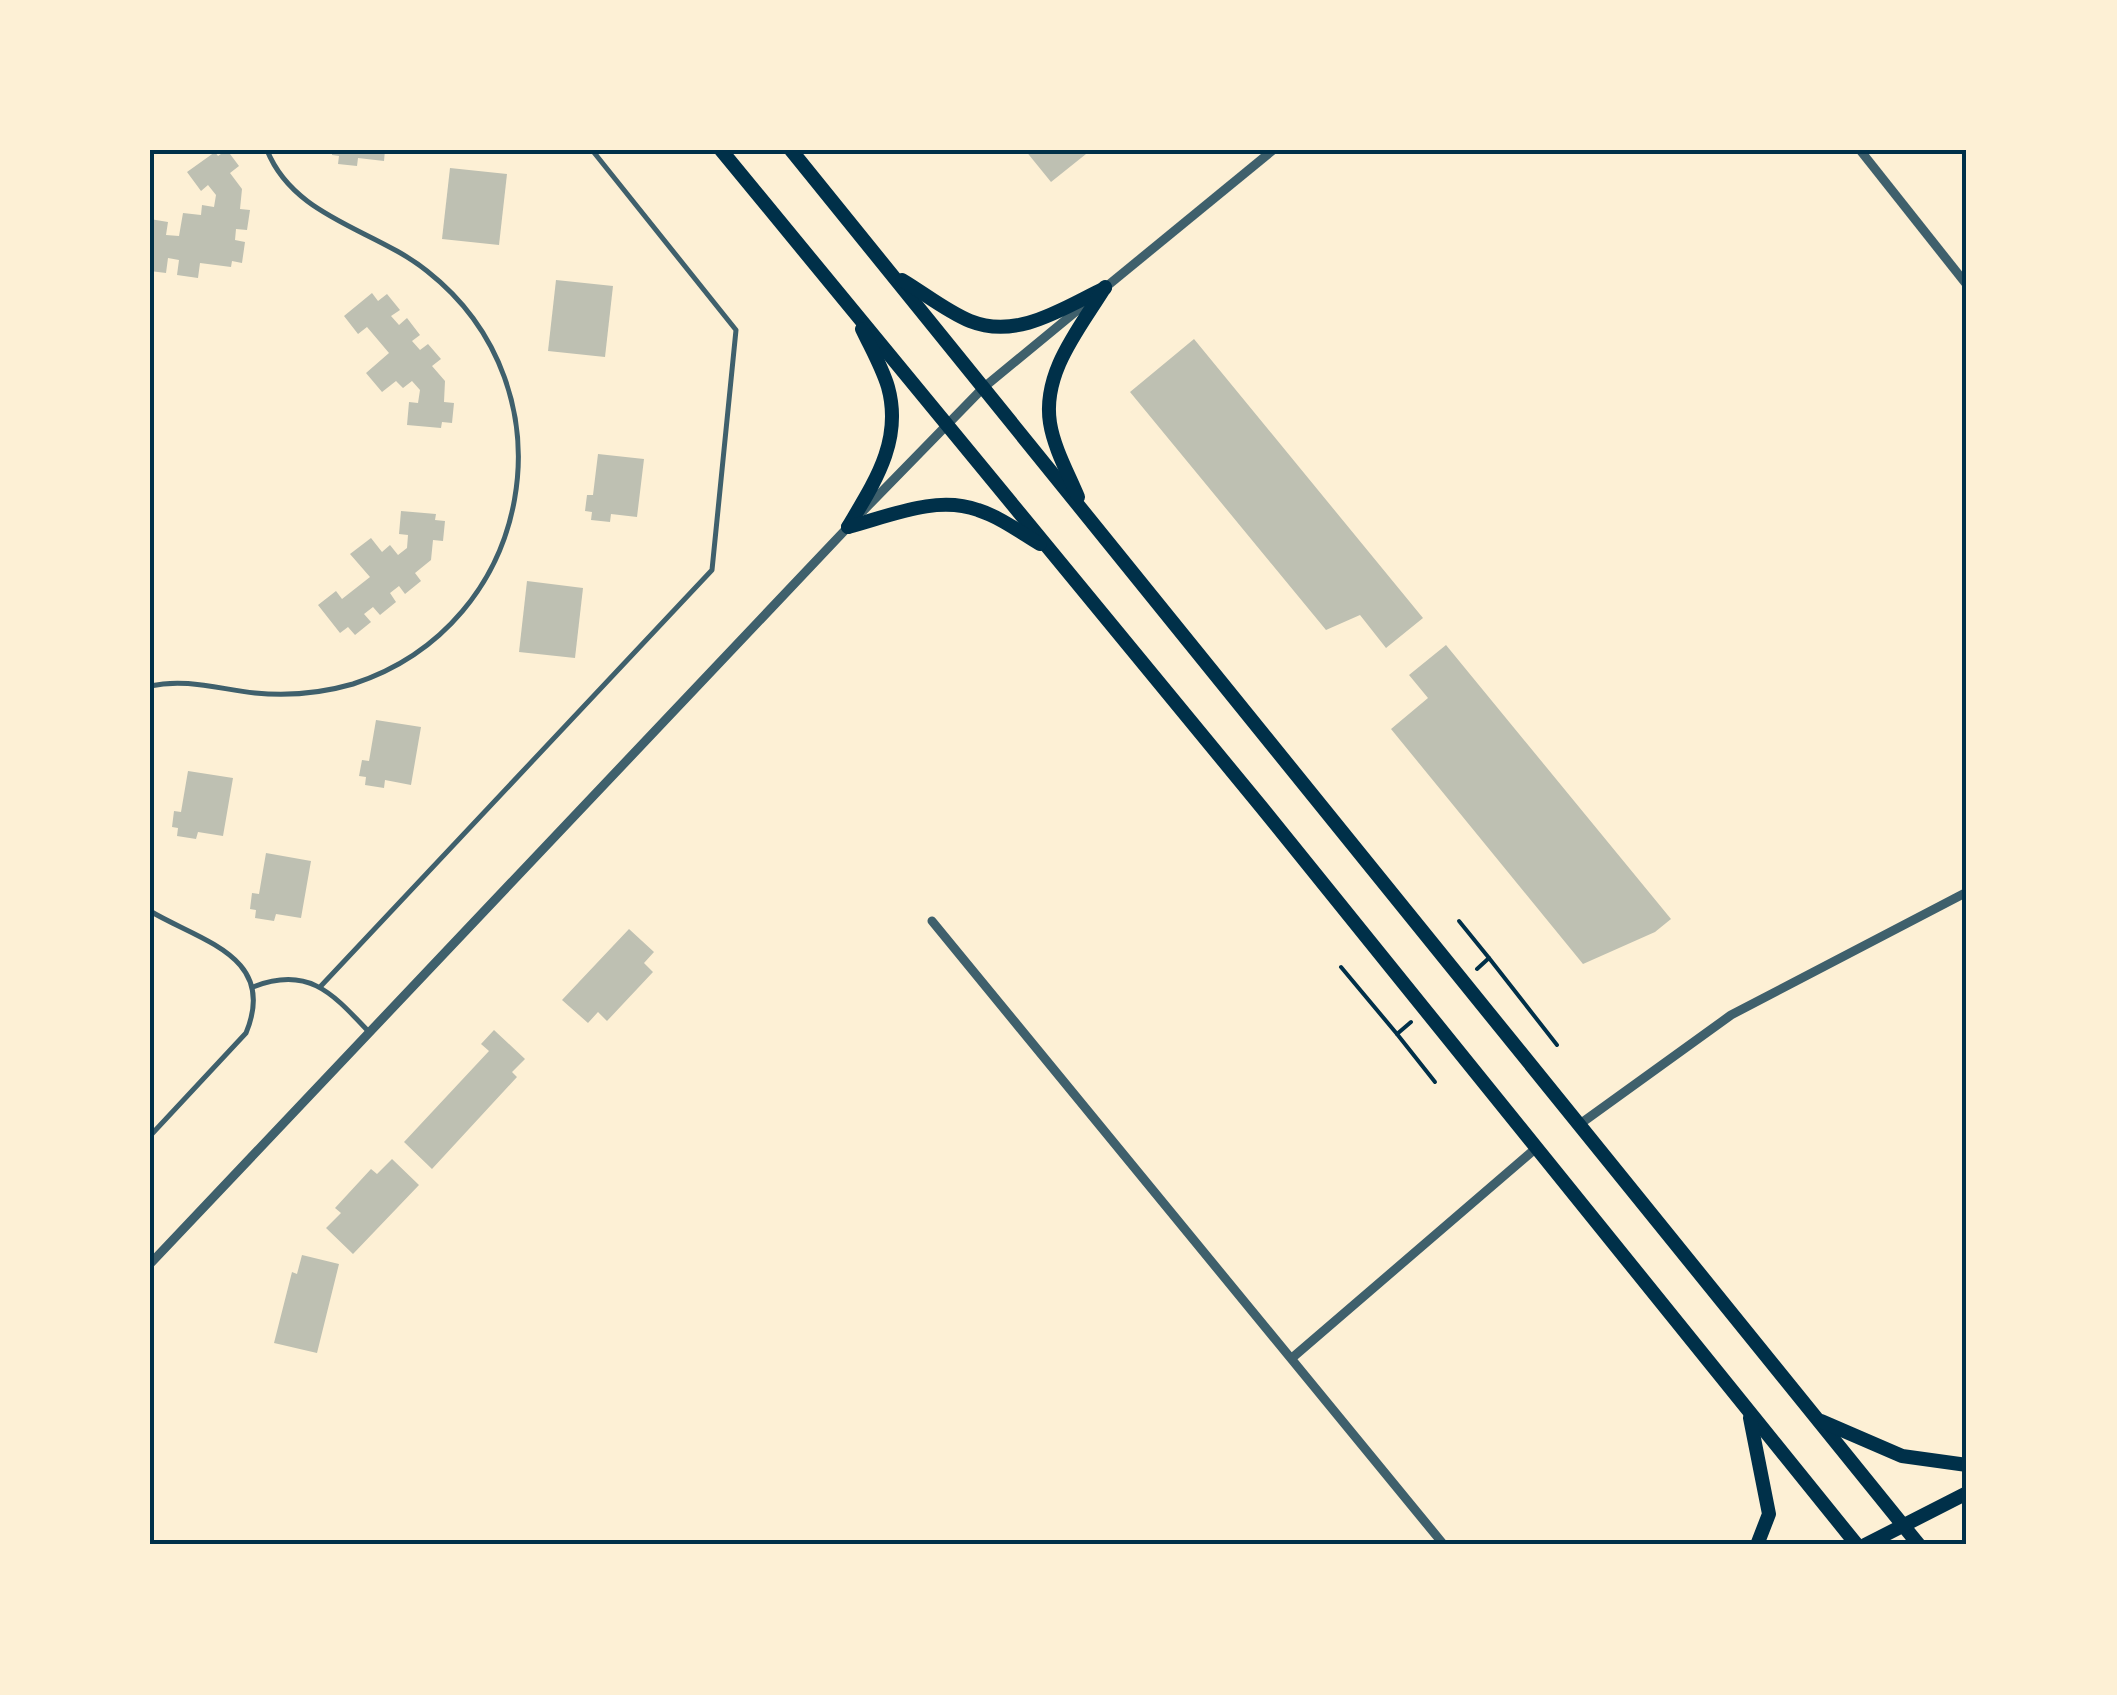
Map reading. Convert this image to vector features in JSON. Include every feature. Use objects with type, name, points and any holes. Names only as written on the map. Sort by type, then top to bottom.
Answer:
[{"type":"main road","points":[[721,150],[1250,793],[1856,1545]]},
{"type":"main road","points":[[791,150],[1919,1545]]},
{"type":"main road","points":[[890,272],[966,319],[994,327],[1009,328],[1038,320],[1106,288]]},
{"type":"main road","points":[[1084,514],[1054,440],[1050,395],[1058,366],[1106,288]]},
{"type":"main road","points":[[848,527],[880,473],[892,428],[886,383],[852,309]]},
{"type":"main road","points":[[848,527],[925,506],[958,505],[990,514],[1050,550]]},
{"type":"main road","points":[[1749,1412],[1770,1514],[1757,1545]]},
{"type":"main road","points":[[1819,1420],[1902,1456],[1967,1466]]},
{"type":"main road","points":[[1866,1545],[1967,1493]]},
{"type":"street","points":[[150,1264],[946,423],[982,388],[1273,150]]},
{"type":"street","points":[[1860,150],[1967,285]]},
{"type":"street","points":[[1580,1124],[1731,1014],[1967,892]]},
{"type":"street","points":[[932,922],[1444,1545]]},
{"type":"street","points":[[1292,1358],[1536,1149]]},
{"type":"lane","points":[[150,686],[189,683],[258,694],[305,694],[352,684],[395,666],[434,639],[468,606],[493,566],[511,522],[519,475],[518,428],[508,382],[488,339],[460,301],[426,270],[304,200],[280,174],[267,150]]},
{"type":"lane","points":[[320,987],[712,570],[736,330],[592,150]]},
{"type":"lane","points":[[150,910],[238,960],[247,972],[254,1003],[246,1033],[150,1136]]},
{"type":"lane","points":[[252,987],[278,979],[303,980],[337,999],[370,1033]]},
{"type":"path","points":[[1459,921],[1557,1045]]},
{"type":"path","points":[[1474,971],[1489,958]]},
{"type":"path","points":[[1341,967],[1435,1082]]},
{"type":"path","points":[[1397,1034],[1412,1021]]},
{"type":"building","points":[[227,150],[239,166],[230,173],[242,189],[240,209],[250,210],[247,230],[236,229],[235,240],[245,242],[242,263],[232,261],[231,267],[200,263],[198,278],[177,275],[179,260],[168,258],[166,273],[150,271],[150,219],[168,222],[166,235],[179,236],[183,213],[201,215],[202,205],[214,207],[216,195],[208,185],[201,191],[187,172],[215,152],[218,156]]},
{"type":"building","points":[[332,150],[385,150],[384,161],[358,158],[357,166],[338,164],[339,156],[332,155]]},
{"type":"building","points":[[1025,150],[1091,150],[1051,182]]},
{"type":"building","points":[[450,168],[507,174],[499,245],[442,239]]},
{"type":"building","points":[[556,280],[613,286],[605,357],[548,351]]},
{"type":"building","points":[[372,293],[378,301],[387,294],[400,310],[391,316],[399,325],[407,318],[420,335],[412,341],[420,350],[428,344],[441,359],[432,366],[445,381],[444,402],[454,403],[452,423],[442,422],[441,428],[407,425],[409,402],[418,403],[420,390],[412,381],[403,388],[396,381],[382,392],[366,373],[389,353],[367,327],[358,334],[344,316]]},
{"type":"building","points":[[1194,339],[1423,618],[1386,648],[1360,615],[1326,630],[1130,392]]},
{"type":"building","points":[[598,454],[644,459],[637,517],[611,514],[610,522],[591,520],[592,512],[585,511],[587,495],[593,495]]},
{"type":"building","points":[[401,511],[436,514],[435,520],[445,521],[443,541],[433,540],[431,560],[415,573],[421,581],[405,594],[399,586],[390,593],[396,602],[380,615],[373,607],[364,614],[371,622],[355,635],[348,627],[340,633],[318,605],[336,591],[342,599],[370,577],[350,554],[371,538],[382,552],[390,545],[398,555],[407,548],[408,535],[399,534]]},
{"type":"building","points":[[527,581],[583,588],[575,658],[519,652]]},
{"type":"building","points":[[1446,645],[1671,919],[1655,932],[1583,964],[1391,729],[1428,698],[1409,675]]},
{"type":"building","points":[[376,720],[421,727],[411,785],[385,780],[384,788],[365,785],[366,777],[359,776],[362,760],[369,761]]},
{"type":"building","points":[[188,771],[233,778],[223,836],[198,832],[196,839],[177,836],[178,828],[172,827],[174,811],[181,812]]},
{"type":"building","points":[[266,853],[311,861],[301,918],[276,914],[274,921],[255,918],[256,910],[250,909],[252,893],[259,894]]},
{"type":"building","points":[[629,929],[654,952],[644,963],[653,972],[607,1021],[598,1012],[588,1023],[562,1000]]},
{"type":"building","points":[[494,1030],[525,1059],[512,1072],[517,1077],[432,1169],[404,1142],[489,1051],[481,1044]]},
{"type":"building","points":[[392,1159],[419,1185],[353,1254],[326,1228],[341,1213],[335,1208],[371,1169],[377,1174]]},
{"type":"building","points":[[302,1255],[339,1264],[317,1353],[274,1343],[292,1272],[297,1274]]}]
